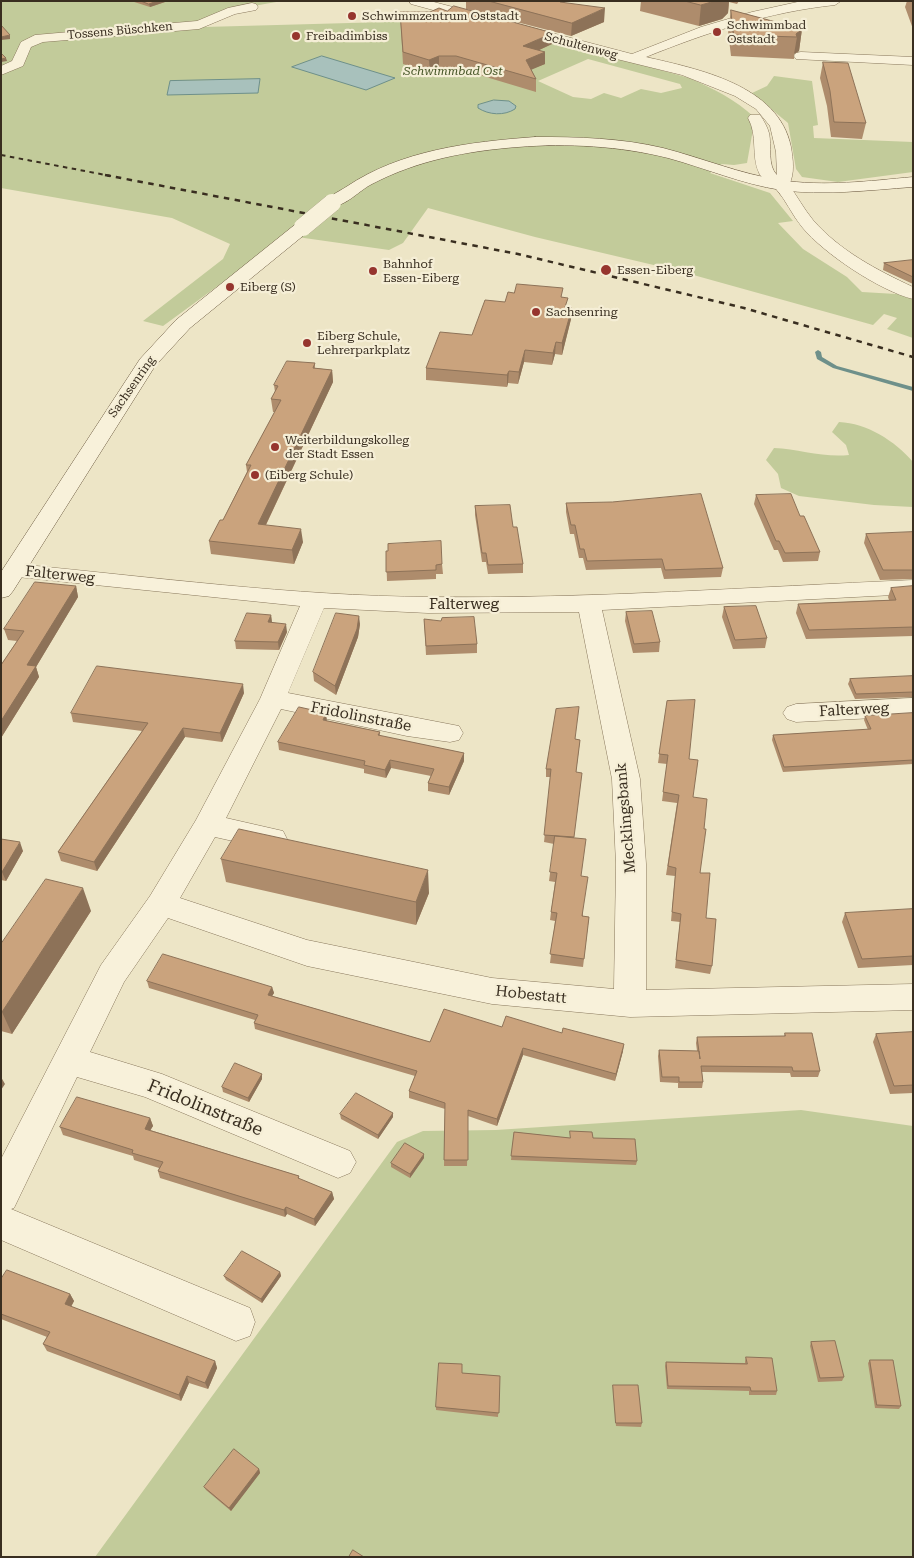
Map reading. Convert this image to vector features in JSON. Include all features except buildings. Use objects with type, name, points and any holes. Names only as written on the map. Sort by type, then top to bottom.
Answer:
[{"type":"street","name":"Schultenweg","points":[[415,1],[631,59],[689,78],[722,92],[739,102],[757,120],[763,134],[765,166],[768,175],[781,185],[809,225],[827,242],[882,279],[913,294]]},
{"type":"street","points":[[631,59],[686,37],[753,14],[810,2],[834,1]]},
{"type":"street","name":"Tossens Büschken","points":[[1,70],[18,64],[26,45],[40,38],[199,25],[232,11],[252,6]]},
{"type":"street","points":[[735,9],[753,14]]},
{"type":"street","points":[[861,44],[865,59]]},
{"type":"street","points":[[801,56],[913,61]]},
{"type":"street","name":"Sachsenring","points":[[1,591],[16,571],[132,383],[147,363],[183,324],[332,203],[360,183],[424,157],[464,149],[538,142],[588,142],[622,145],[680,157],[738,175],[781,185],[842,187],[913,182]]},
{"type":"street","name":"Falterweg","points":[[16,571],[315,600],[428,605],[589,604],[653,599],[913,587]]},
{"type":"street","points":[[1,1196],[112,974],[161,904],[208,825],[273,699],[315,600]]},
{"type":"street","name":"Mecklingsbank","points":[[589,604],[626,779],[631,864],[630,1004]]},
{"type":"street","name":"Fridolinstraße","points":[[273,699],[407,727],[450,733]]},
{"type":"street","name":"Falterweg","points":[[796,714],[913,707]]},
{"type":"street","points":[[208,825],[295,843]]},
{"type":"street","name":"Hobestatt","points":[[161,904],[307,954],[492,992],[630,1004],[913,997]]},
{"type":"street","name":"Fridolinstraße","points":[[70,1061],[150,1084],[338,1162]]},
{"type":"street","points":[[1,1222],[236,1322]]},
{"type":"green space","name":"Schwimmbad Ost","points":[[1,1],[282,1],[242,8],[204,27],[423,21],[452,12],[689,78],[716,90],[740,105],[755,118],[747,163],[722,164],[710,173],[770,193],[793,221],[778,223],[803,249],[847,277],[862,292],[913,295],[913,338],[887,329],[897,318],[884,314],[873,325],[679,271],[535,237],[428,208],[403,243],[389,250],[283,235],[256,258],[163,326],[143,321],[223,259],[230,244],[172,218],[1,188]],"holes":[[[588,59],[680,84],[682,88],[661,93],[641,89],[621,98],[604,93],[591,99],[573,97],[538,81]]]},
{"type":"green space","points":[[774,76],[812,81],[818,125],[813,126],[814,138],[913,142],[913,172],[838,182],[802,177],[796,169],[788,123],[752,93],[767,86]]},
{"type":"green space","points":[[839,422],[860,426],[880,434],[898,447],[913,462],[913,507],[874,505],[799,496],[781,488],[778,474],[766,460],[774,448],[840,456],[849,455],[846,445],[832,432]]},
{"type":"green space","points":[[801,1110],[913,1126],[913,1557],[95,1557],[397,1142],[423,1131],[496,1130]]},
{"type":"water","points":[[322,56],[395,78],[366,90],[292,67]]},
{"type":"water","points":[[260,79],[258,93],[167,95],[170,81]]},
{"type":"water","points":[[494,100],[509,101],[516,106],[515,109],[506,113],[496,114],[478,108],[478,105]]},
{"type":"waterway","points":[[818,352],[819,358],[835,367],[913,389]]},
{"type":"railway","points":[[1,155],[111,176]]},
{"type":"railway","points":[[105,175],[518,254],[744,308],[913,357]]},
{"type":"place","name":"Schwimmzentrum Oststadt","points":[[352,16]]},
{"type":"place","name":"Schwimmbad Oststadt","points":[[717,32]]},
{"type":"place","name":"Freibadimbiss","points":[[296,36]]},
{"type":"place","name":"Essen-Eiberg","points":[[606,270]]},
{"type":"place","name":"Bahnhof Essen-Eiberg","points":[[373,271]]},
{"type":"place","name":"Eiberg (S)","points":[[230,287]]},
{"type":"place","name":"Sachsenring","points":[[536,312]]},
{"type":"place","name":"Eiberg Schule, Lehrerparkplatz","points":[[307,343]]},
{"type":"place","name":"Weiterbildungskolleg der Stadt Essen","points":[[275,447]]},
{"type":"place","name":"(Eiberg Schule)","points":[[255,475]]}]
